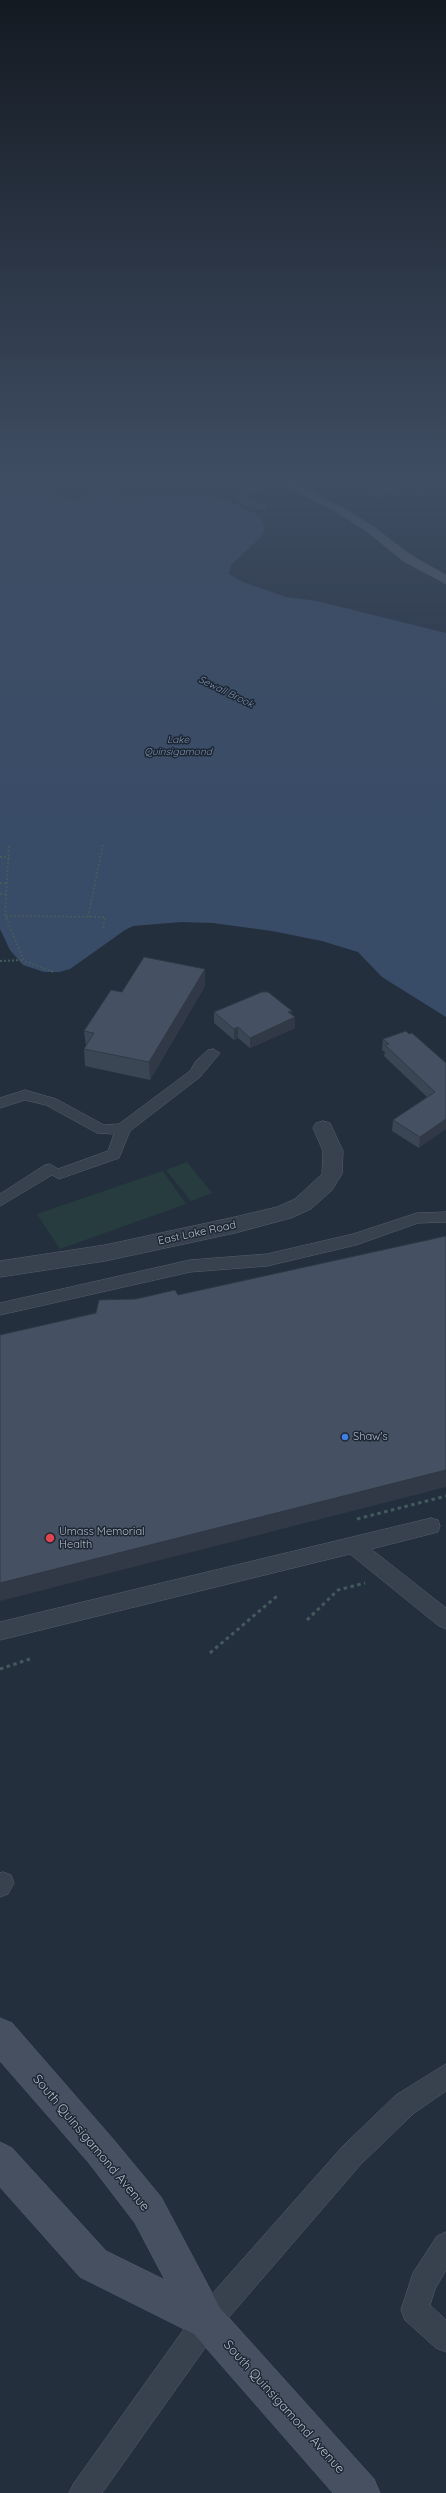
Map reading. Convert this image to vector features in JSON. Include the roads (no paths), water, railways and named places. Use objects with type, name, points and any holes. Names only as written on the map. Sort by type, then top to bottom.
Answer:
[{"type":"main road","name":"South Quinsigamond Avenue","points":[[0,2035],[101,2151],[148,2210],[207,2321],[360,2493]]},
{"type":"main road","name":"South Quinsigamond Avenue","points":[[0,2160],[93,2264],[207,2321]]},
{"type":"street","name":"East Lake Road","points":[[0,1269],[105,1253],[235,1226],[283,1213],[303,1204],[320,1190],[332,1174],[333,1151],[330,1140],[322,1128]]},
{"type":"lane","points":[[0,1201],[55,1171],[114,1154],[123,1129],[195,1074],[201,1064],[213,1053]]},
{"type":"lane","points":[[0,1103],[26,1095],[51,1102],[102,1130],[123,1129]]},
{"type":"lane","points":[[0,1309],[190,1266],[268,1260],[356,1240],[417,1218],[446,1217]]},
{"type":"lane","points":[[0,1631],[431,1526]]},
{"type":"lane","points":[[353,1545],[446,1620]]},
{"type":"lane","points":[[84,2493],[207,2321],[352,2155],[405,2104],[446,2076]]},
{"type":"lane","points":[[446,2245],[424,2283],[415,2310],[446,2338]]},
{"type":"water","name":"Lake Quinsigamond","points":[[0,592],[273,592],[286,597],[317,601],[446,633],[446,1017],[382,977],[358,952],[322,941],[272,931],[213,923],[181,922],[133,926],[125,930],[70,969],[59,972],[44,972],[23,965],[10,950],[0,929]]},
{"type":"place","name":"Shaw's","points":[[345,1437]]},
{"type":"place","name":"Umass Memorial Health","points":[[50,1538]]},
{"type":"water label","name":"Sewall Brook","points":[[226,692]]}]
